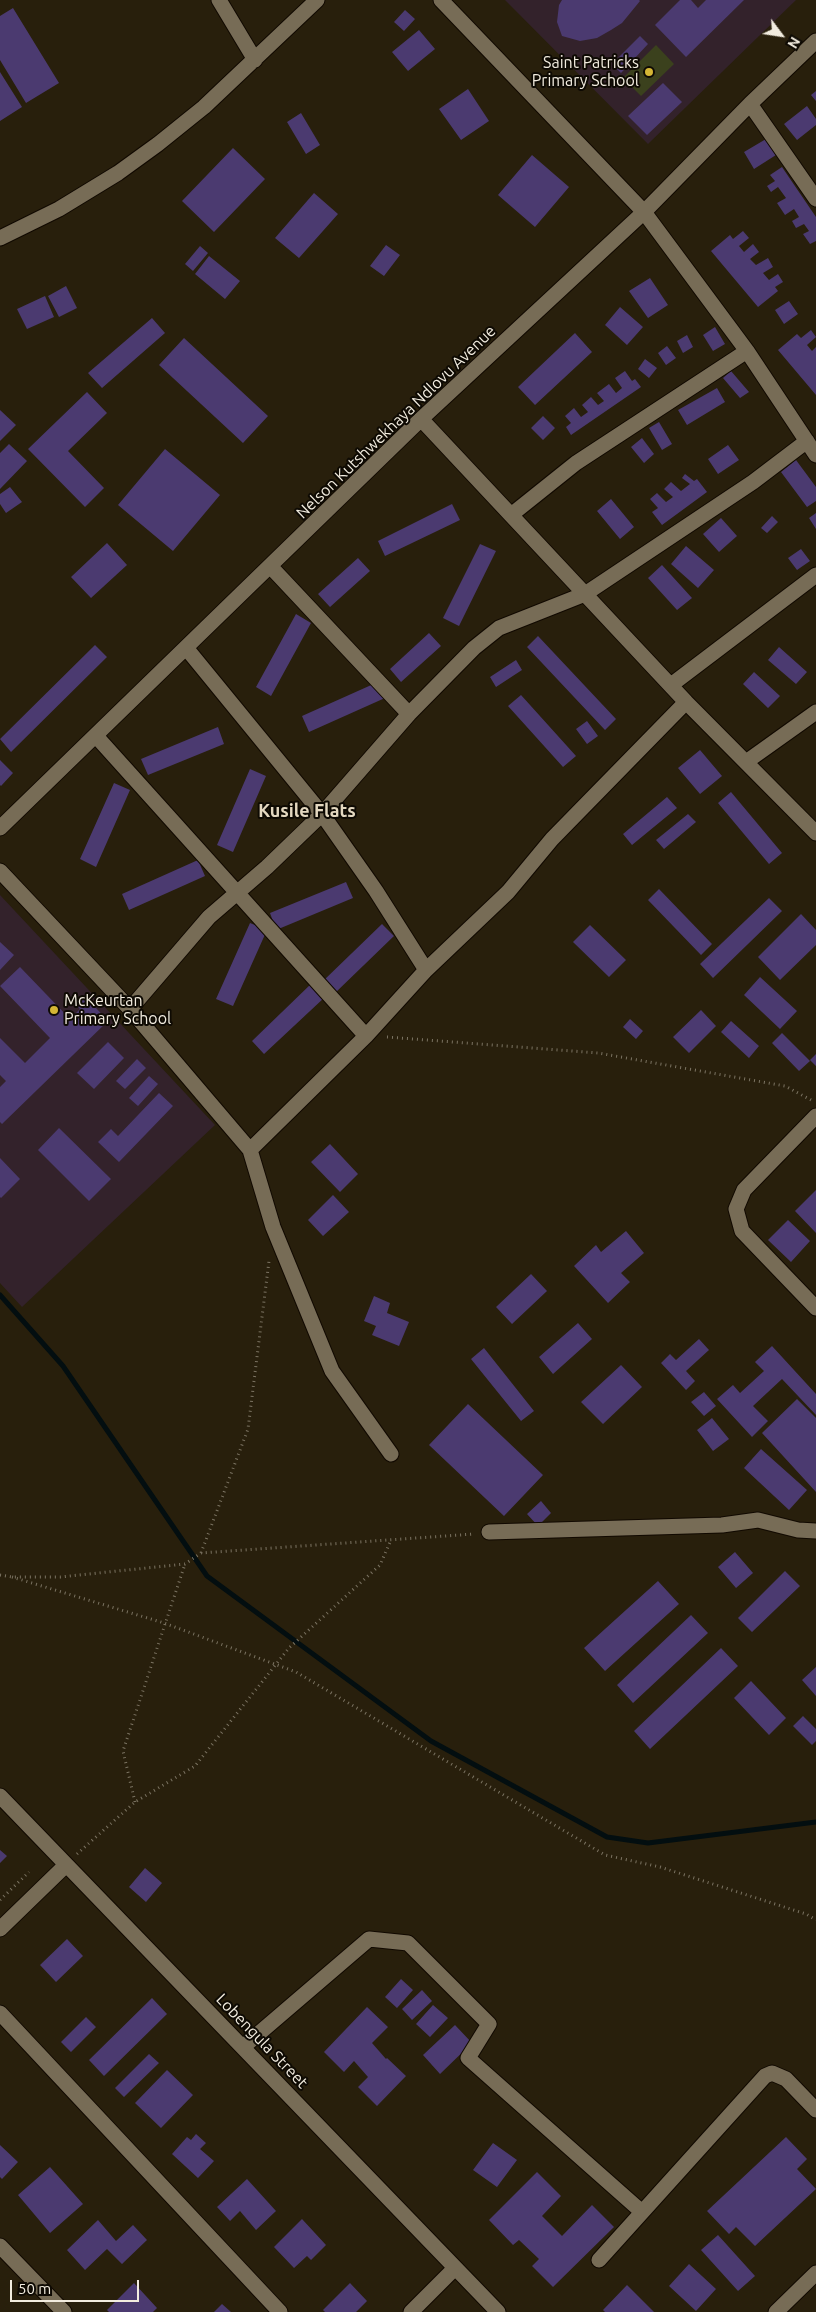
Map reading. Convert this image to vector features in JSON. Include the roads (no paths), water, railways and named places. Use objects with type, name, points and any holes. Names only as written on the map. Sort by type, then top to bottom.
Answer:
[{"type":"street","points":[[219,0],[255,60]]},
{"type":"street","points":[[0,238],[59,209],[118,173],[158,144],[204,107],[317,0]]},
{"type":"street","points":[[442,0],[644,212],[747,351],[816,455]]},
{"type":"street","name":"Nelson Kutshwekhaya Ndlovu Avenue","points":[[0,828],[187,649],[422,419],[644,212],[750,104],[816,41]]},
{"type":"street","points":[[750,104],[816,199]]},
{"type":"street","points":[[511,515],[576,463],[747,351]]},
{"type":"street","points":[[422,419],[686,702],[816,833]]},
{"type":"street","points":[[130,1009],[186,941],[209,917],[238,893],[322,814],[410,714],[474,648],[499,628],[585,594],[752,482],[807,442]]},
{"type":"street","points":[[270,566],[410,714]]},
{"type":"street","points":[[671,685],[816,575]]},
{"type":"street","points":[[187,649],[322,814],[376,891],[426,970]]},
{"type":"street","points":[[250,1150],[366,1036],[426,970],[508,892],[552,839],[686,702]]},
{"type":"street","points":[[746,762],[816,712]]},
{"type":"street","points":[[96,736],[366,1036]]},
{"type":"street","points":[[0,871],[130,1009],[250,1150],[273,1227],[332,1371],[391,1454]]},
{"type":"street","points":[[816,1116],[744,1190],[736,1209],[742,1232],[816,1308]]},
{"type":"street","points":[[489,1532],[722,1525],[758,1520],[798,1530],[816,1531]]},
{"type":"street","name":"Lobengula Street","points":[[0,1796],[498,2312]]},
{"type":"street","points":[[0,1929],[66,1865]]},
{"type":"street","points":[[243,2047],[369,1939],[408,1943],[489,2024],[468,2058],[642,2212]]},
{"type":"street","points":[[0,2013],[280,2312]]},
{"type":"street","points":[[599,2260],[765,2076],[772,2074],[786,2079],[816,2110]]},
{"type":"street","points":[[0,2246],[64,2312]]},
{"type":"street","points":[[411,2312],[455,2268]]},
{"type":"street","points":[[776,2312],[816,2273]]},
{"type":"waterway","points":[[0,1295],[63,1366],[207,1576],[431,1741],[607,1837],[648,1843],[816,1822]]},
{"type":"place","name":"Saint Patricks Primary School","points":[[649,72]]},
{"type":"place","name":"McKeurtan Primary School","points":[[54,1010]]},
{"type":"district","name":"Kusile Flats","points":[[307,811]]}]
